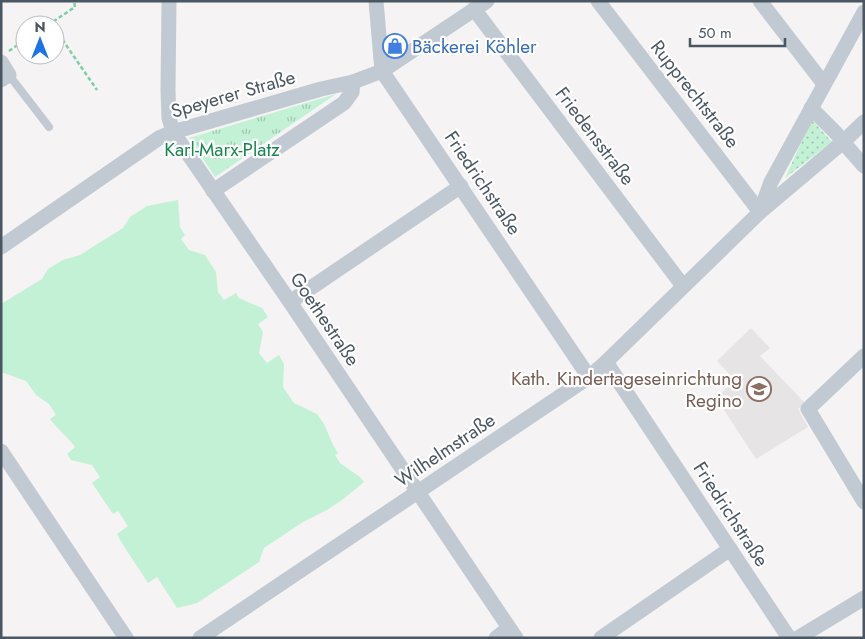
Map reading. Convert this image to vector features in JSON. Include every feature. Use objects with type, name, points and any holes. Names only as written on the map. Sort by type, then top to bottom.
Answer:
[{"type":"street","name":"Goethestraße","points":[[169,1],[168,90],[169,118],[173,132],[513,633]]},
{"type":"street","name":"Friedrichstraße","points":[[376,1],[382,71],[589,376]]},
{"type":"street","name":"Rupprechtstraße","points":[[598,1],[760,212]]},
{"type":"street","points":[[760,1],[824,84]]},
{"type":"street","name":"Speyerer Straße","points":[[1,247],[159,138],[173,132],[321,89],[353,82],[382,71],[480,5]]},
{"type":"street","name":"Friedensstraße","points":[[480,5],[684,286]]},
{"type":"street","name":"Wilhelmstraße","points":[[760,212],[771,182],[864,12]]},
{"type":"street","points":[[213,192],[344,103],[352,92],[353,82]]},
{"type":"street","points":[[811,108],[836,133],[864,166]]},
{"type":"street","name":"Wilhelmstraße","points":[[200,638],[589,376],[606,362],[760,212],[864,122]]},
{"type":"street","points":[[290,302],[461,186]]},
{"type":"street","points":[[864,356],[808,409],[864,502]]},
{"type":"street","name":"Friedrichstraße","points":[[606,362],[789,638]]},
{"type":"street","points":[[1,451],[126,638]]},
{"type":"street","points":[[601,638],[730,549]]},
{"type":"street","points":[[798,638],[864,598]]},
{"type":"street","points":[[496,638],[513,633]]},
{"type":"lane","points":[[5,67],[49,127]]},
{"type":"path","points":[[64,15],[74,8],[74,1]]},
{"type":"path","points":[[65,44],[97,90]]},
{"type":"path","points":[[5,67],[15,54]]},
{"type":"shaded area","name":"Kath. Kindertageseinrichtung Regino","points":[[751,328],[770,348],[760,356],[805,403],[798,409],[808,427],[756,459],[716,398],[735,380],[717,361]]},
{"type":"green space","name":"Karl-Marx-Platz","points":[[336,94],[215,177],[189,138]]},
{"type":"green space","points":[[812,120],[832,142],[785,178]]},
{"type":"green space","points":[[178,200],[180,227],[185,235],[181,239],[189,250],[205,255],[216,272],[218,292],[224,300],[236,293],[239,298],[262,308],[268,317],[258,324],[263,332],[259,353],[267,363],[279,355],[284,364],[283,387],[294,403],[317,414],[338,453],[335,455],[340,463],[364,482],[327,510],[303,522],[264,548],[259,562],[197,603],[177,608],[157,577],[148,583],[120,540],[117,534],[128,526],[118,511],[113,514],[92,483],[100,477],[92,465],[71,460],[67,454],[75,447],[50,419],[56,415],[49,404],[36,395],[26,381],[1,372],[1,304],[42,279],[48,269],[63,260],[80,255],[123,228],[130,217],[147,206]]},
{"type":"place","name":"Bäckerei Köhler","points":[[395,46]]},
{"type":"place","name":"Kath. Kindertageseinrichtung Regino","points":[[759,389]]}]
